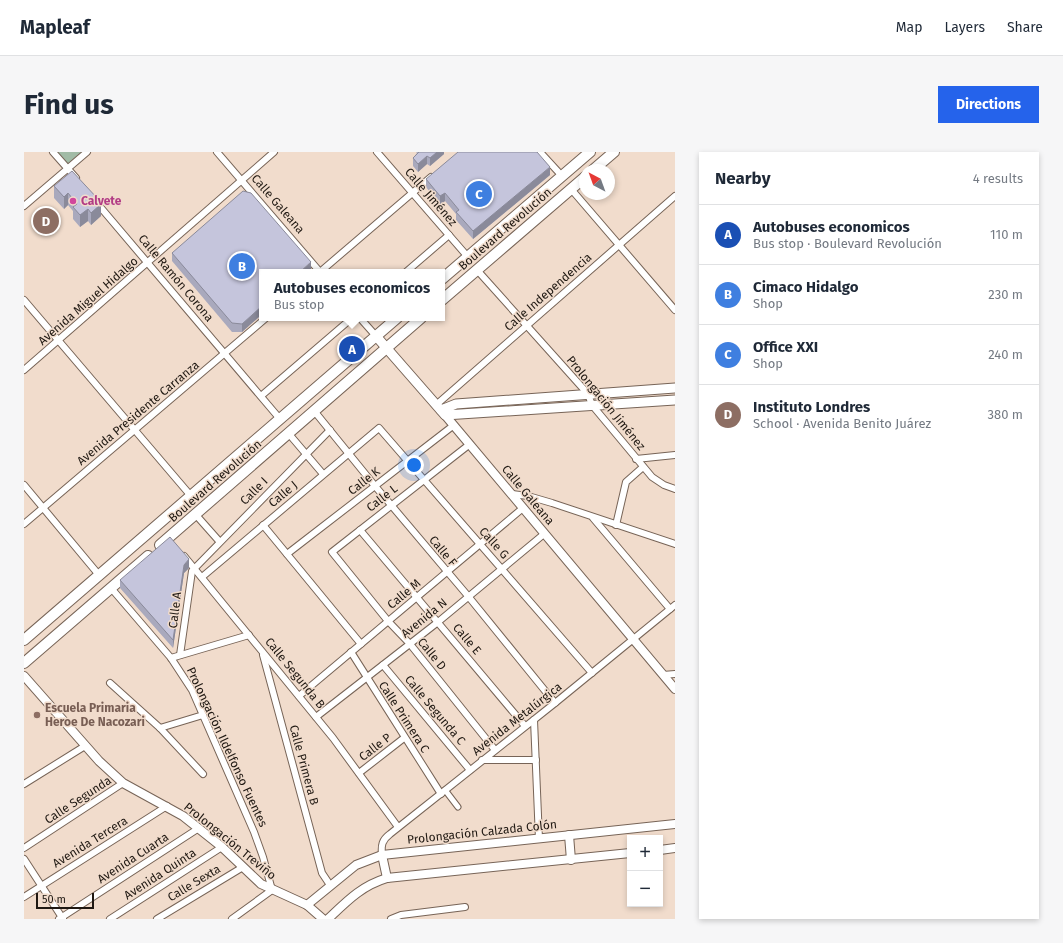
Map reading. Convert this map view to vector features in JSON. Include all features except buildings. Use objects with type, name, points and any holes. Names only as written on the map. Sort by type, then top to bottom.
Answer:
[{"type":"main road","points":[[445,276],[590,152]]},
{"type":"main road","points":[[600,164],[614,152]]},
{"type":"main road","name":"Boulevard Revolución","points":[[445,297],[579,182]]},
{"type":"main road","points":[[24,640],[394,321]]},
{"type":"main road","name":"Boulevard Revolución","points":[[24,663],[111,588],[172,540],[196,515],[418,321]]},
{"type":"main road","name":"Calle Galeana","points":[[376,336],[440,410]]},
{"type":"main road","points":[[440,410],[456,404],[675,388]]},
{"type":"main road","points":[[440,410],[592,406],[675,400]]},
{"type":"street","points":[[54,152],[83,186]]},
{"type":"street","points":[[24,206],[87,152]]},
{"type":"street","name":"Calle Galeana","points":[[217,152],[317,269]]},
{"type":"street","name":"Avenida Miguel Hidalgo","points":[[24,370],[274,152]]},
{"type":"street","name":"Calle Jiménez","points":[[377,152],[468,257]]},
{"type":"street","points":[[542,153],[562,176]]},
{"type":"street","points":[[323,269],[437,173]]},
{"type":"street","points":[[571,189],[675,310]]},
{"type":"street","name":"Calle Independencia","points":[[440,410],[526,326],[675,196]]},
{"type":"street","name":"Calle Ramón Corona","points":[[93,198],[149,262],[280,419]]},
{"type":"street","points":[[410,269],[449,236]]},
{"type":"street","name":"Prolongación Jiménez","points":[[477,270],[588,394],[592,406],[643,467],[657,482],[675,489]]},
{"type":"street","points":[[24,300],[136,429],[191,496]]},
{"type":"street","name":"Avenida Presidente Carranza","points":[[24,524],[262,321]]},
{"type":"street","points":[[261,396],[348,321]]},
{"type":"street","name":"Calle Galeana","points":[[363,321],[376,336]]},
{"type":"street","name":"Calle Galeana","points":[[440,410],[675,689]]},
{"type":"street","name":"Calle F","points":[[315,412],[349,452],[390,505],[468,596],[555,703]]},
{"type":"street","name":"Calle K","points":[[287,554],[454,425]]},
{"type":"street","name":"Calle G","points":[[379,428],[425,479],[592,673]]},
{"type":"street","name":"Calle J","points":[[202,577],[379,428]]},
{"type":"street","name":"Calle I","points":[[195,568],[219,541],[330,430]]},
{"type":"street","points":[[289,434],[324,474]]},
{"type":"street","name":"Calle L","points":[[334,556],[333,550],[470,444]]},
{"type":"street","points":[[636,458],[675,455]]},
{"type":"street","points":[[616,525],[626,482],[643,467]]},
{"type":"street","points":[[24,485],[99,575]]},
{"type":"street","points":[[512,494],[552,503],[593,518],[675,544]]},
{"type":"street","name":"Calle M","points":[[299,696],[523,508]]},
{"type":"street","points":[[196,515],[219,541]]},
{"type":"street","points":[[593,518],[670,609]]},
{"type":"street","points":[[263,525],[361,644]]},
{"type":"street","name":"Calle E","points":[[360,530],[525,726]]},
{"type":"street","name":"Avenida N","points":[[316,717],[438,622],[544,534]]},
{"type":"street","name":"Calle Segunda B","points":[[180,550],[316,717],[398,827]]},
{"type":"street","name":"Calle D","points":[[334,556],[388,621],[410,644],[495,750]]},
{"type":"street","name":"Calle A","points":[[180,655],[189,585],[192,571],[195,568]]},
{"type":"street","name":"Prolongación Ildelfonso Fuentes","points":[[111,588],[172,658],[181,671],[203,715],[254,832],[272,890]]},
{"type":"street","name":"Avenida Metalúrgica","points":[[382,855],[381,846],[384,839],[398,827],[534,720],[675,605]]},
{"type":"street","points":[[172,658],[249,635]]},
{"type":"street","name":"Calle Primera B","points":[[262,650],[322,873],[330,885]]},
{"type":"street","name":"Calle Primera C","points":[[351,652],[404,738],[443,792]]},
{"type":"street","name":"Calle Segunda C","points":[[383,665],[470,770]]},
{"type":"street","points":[[663,675],[675,674]]},
{"type":"street","name":"Prolongación Treviño","points":[[24,676],[85,746],[123,783],[167,806],[198,828],[222,847],[261,884],[307,905],[323,919]]},
{"type":"street","points":[[110,683],[160,728],[203,774]]},
{"type":"street","points":[[160,728],[203,715]]},
{"type":"street","points":[[534,720],[539,838]]},
{"type":"street","name":"Calle P","points":[[359,773],[404,738]]},
{"type":"street","points":[[24,784],[85,746]]},
{"type":"street","points":[[482,760],[536,760]]},
{"type":"street","name":"Calle Segunda","points":[[24,848],[123,783]]},
{"type":"street","points":[[443,792],[458,807]]},
{"type":"street","name":"Avenida Tercera","points":[[24,897],[167,806]]},
{"type":"street","name":"Prolongación Calzada Colón","points":[[307,905],[356,865],[382,855],[675,824]]},
{"type":"street","name":"Avenida Cuarta","points":[[61,918],[198,828]]},
{"type":"street","points":[[569,835],[571,860]]},
{"type":"street","name":"Avenida Quinta","points":[[110,919],[222,847]]},
{"type":"street","points":[[663,850],[675,848]]},
{"type":"street","points":[[328,919],[362,889],[372,883],[387,878],[627,853]]},
{"type":"street","points":[[382,855],[387,878]]},
{"type":"street","points":[[24,859],[61,918]]},
{"type":"street","name":"Calle Sexta","points":[[157,919],[243,867]]},
{"type":"street","points":[[232,919],[272,890]]},
{"type":"street","points":[[391,919],[401,915],[465,906]]},
{"type":"green space","points":[[55,152],[84,152],[68,166]]},
{"type":"place","name":"Office XXI","points":[[479,194]]},
{"type":"place","name":"Calvete","points":[[73,201]]},
{"type":"place","name":"Instituto Londres","points":[[46,221]]},
{"type":"place","name":"Cimaco Hidalgo","points":[[242,266]]},
{"type":"place","name":"Autobuses economicos","points":[[352,349]]},
{"type":"place","name":"Escuela Primaria Heroe De Nacozari","points":[[37,715]]}]
